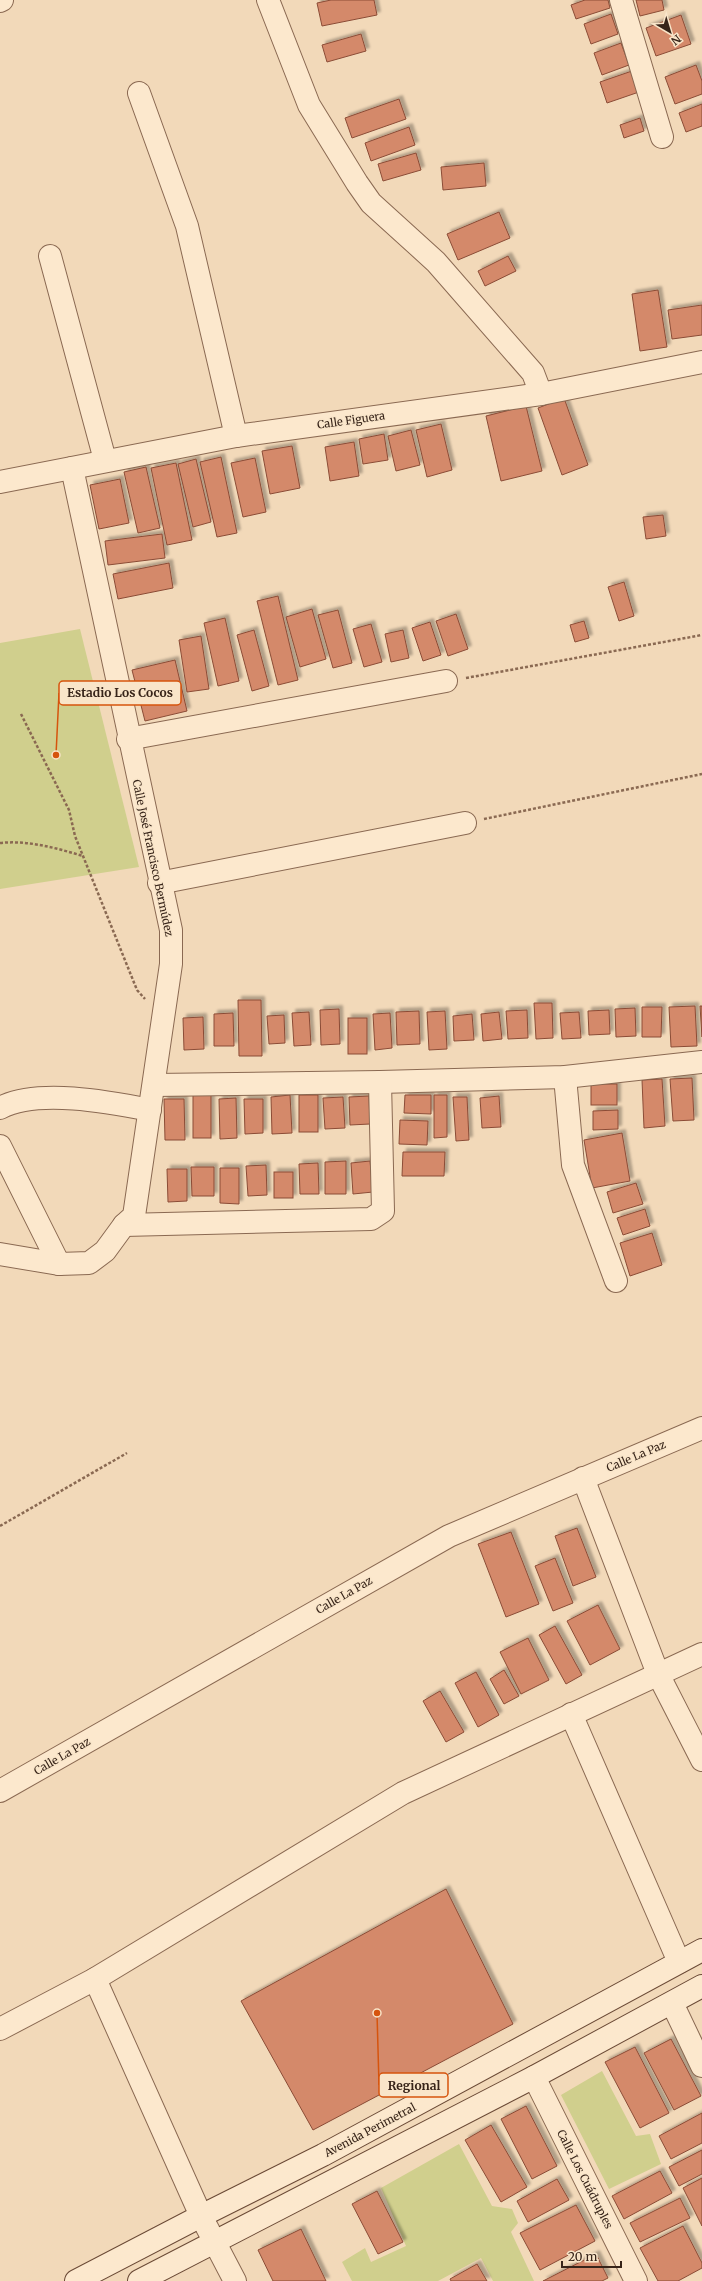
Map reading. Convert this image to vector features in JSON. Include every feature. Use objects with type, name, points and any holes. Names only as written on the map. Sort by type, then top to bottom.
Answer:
[{"type":"street","points":[[268,0],[309,105],[357,183],[372,203],[436,262],[533,373],[541,394]]},
{"type":"street","points":[[620,0],[662,137]]},
{"type":"street","points":[[139,93],[187,226],[236,436]]},
{"type":"street","points":[[50,256],[105,460]]},
{"type":"street","name":"Calle Figuera","points":[[0,482],[105,460],[236,436],[541,394],[702,362]]},
{"type":"street","name":"Calle José Francisco Bermúdez","points":[[0,1254],[59,1264],[89,1263],[105,1251],[124,1225],[134,1216],[154,1085],[171,957],[171,930],[159,883],[128,739],[72,468]]},
{"type":"street","points":[[128,739],[446,681]]},
{"type":"street","points":[[159,883],[465,823]]},
{"type":"street","points":[[154,1085],[380,1082],[565,1077],[702,1062]]},
{"type":"street","points":[[565,1077],[573,1165],[616,1281]]},
{"type":"street","points":[[124,1225],[371,1219],[379,1216],[383,1211],[380,1082]]},
{"type":"street","points":[[0,1108],[26,1099],[69,1099],[96,1101],[150,1110]]},
{"type":"street","points":[[0,1146],[59,1264]]},
{"type":"street","name":"Calle La Paz","points":[[0,1791],[449,1536],[702,1428]]},
{"type":"street","points":[[583,1478],[658,1674],[702,1760]]},
{"type":"street","points":[[0,2029],[95,1979],[403,1793],[702,1654]]},
{"type":"street","points":[[571,1714],[679,1962]]},
{"type":"street","name":"Avenida Perimetral","points":[[76,2281],[344,2144],[702,1950]]},
{"type":"street","points":[[95,1979],[201,2216],[235,2281]]},
{"type":"street","points":[[139,2281],[534,2077],[702,1986]]},
{"type":"street","points":[[672,2003],[702,2066]]},
{"type":"street","name":"Calle Los Cuádruples","points":[[534,2077],[636,2281]]},
{"type":"path","points":[[446,681],[702,635]]},
{"type":"path","points":[[21,714],[69,810],[75,836],[138,990],[162,1023]]},
{"type":"path","points":[[465,823],[702,774]]},
{"type":"path","points":[[0,843],[12,842],[56,847],[83,856]]},
{"type":"path","points":[[0,1526],[127,1453]]},
{"type":"shaded area","points":[[80,629],[139,867],[0,889],[0,643]]},
{"type":"shaded area","points":[[602,2071],[636,2136],[650,2134],[661,2164],[609,2189],[561,2095]]},
{"type":"shaded area","points":[[459,2144],[492,2206],[512,2209],[518,2223],[511,2232],[534,2281],[493,2281],[481,2258],[438,2281],[352,2281],[342,2262],[365,2248],[371,2262],[406,2246],[381,2188]]},
{"type":"building","points":[[331,0],[374,0],[377,15],[322,26],[317,3]]},
{"type":"building","points":[[585,0],[608,0],[610,8],[576,19],[571,5]]},
{"type":"building","points":[[636,0],[662,0],[664,10],[640,16]]},
{"type":"building","points":[[611,14],[618,34],[591,44],[584,24]]},
{"type":"building","points":[[681,15],[691,44],[656,56],[646,28]]},
{"type":"building","points":[[361,34],[366,51],[327,62],[322,45]]},
{"type":"building","points":[[621,43],[629,65],[602,75],[594,53]]},
{"type":"building","points":[[696,65],[702,81],[702,94],[675,104],[665,77]]},
{"type":"building","points":[[632,71],[639,92],[607,103],[600,82]]},
{"type":"building","points":[[399,99],[406,119],[352,138],[345,118]]},
{"type":"building","points":[[702,104],[702,126],[686,132],[679,113]]},
{"type":"building","points":[[640,118],[644,131],[624,138],[620,125]]},
{"type":"building","points":[[409,127],[415,145],[371,161],[365,143]]},
{"type":"building","points":[[416,153],[421,170],[383,181],[378,164]]},
{"type":"building","points":[[484,163],[486,186],[443,190],[441,167]]},
{"type":"building","points":[[499,212],[510,238],[458,260],[447,234]]},
{"type":"building","points":[[508,256],[516,271],[485,286],[478,271]]},
{"type":"building","points":[[658,290],[667,347],[640,351],[632,294]]},
{"type":"building","points":[[702,305],[702,335],[672,339],[668,310]]},
{"type":"building","points":[[564,398],[588,465],[562,475],[538,408]]},
{"type":"building","points":[[526,406],[542,471],[501,481],[486,416]]},
{"type":"building","points":[[441,424],[452,470],[427,477],[416,430]]},
{"type":"building","points":[[411,430],[420,465],[396,471],[388,436]]},
{"type":"building","points":[[384,434],[388,460],[363,464],[359,439]]},
{"type":"building","points":[[354,442],[359,476],[330,481],[325,447]]},
{"type":"building","points":[[292,446],[300,488],[270,494],[262,451]]},
{"type":"building","points":[[221,457],[237,533],[217,537],[200,462]]},
{"type":"building","points":[[255,458],[266,512],[243,517],[231,463]]},
{"type":"building","points":[[196,459],[211,522],[193,527],[178,464]]},
{"type":"building","points":[[176,463],[192,540],[167,545],[151,468]]},
{"type":"building","points":[[146,467],[160,528],[138,533],[124,472]]},
{"type":"building","points":[[120,479],[129,523],[99,529],[90,485]]},
{"type":"building","points":[[663,515],[666,536],[646,539],[643,517]]},
{"type":"building","points":[[162,534],[165,558],[108,565],[105,541]]},
{"type":"building","points":[[169,563],[173,588],[118,599],[113,574]]},
{"type":"building","points":[[624,582],[634,616],[619,621],[608,587]]},
{"type":"building","points":[[278,596],[298,680],[278,685],[257,601]]},
{"type":"building","points":[[312,609],[326,659],[300,667],[286,617]]},
{"type":"building","points":[[338,610],[352,663],[333,668],[318,615]]},
{"type":"building","points":[[456,614],[468,649],[448,656],[436,621]]},
{"type":"building","points":[[225,618],[239,681],[218,686],[204,623]]},
{"type":"building","points":[[584,621],[589,638],[575,642],[570,625]]},
{"type":"building","points":[[430,622],[441,655],[423,661],[412,628]]},
{"type":"building","points":[[371,624],[382,662],[364,667],[353,629]]},
{"type":"building","points":[[254,630],[269,686],[252,691],[237,635]]},
{"type":"building","points":[[403,630],[409,658],[391,662],[385,634]]},
{"type":"building","points":[[201,636],[209,689],[187,692],[179,640]]},
{"type":"building","points":[[175,660],[187,711],[145,721],[132,670]]},
{"type":"building","points":[[238,1000],[261,1000],[262,1056],[239,1056]]},
{"type":"building","points":[[534,1003],[552,1003],[553,1038],[536,1039]]},
{"type":"building","points":[[695,1006],[697,1046],[671,1047],[669,1007]]},
{"type":"building","points":[[700,1006],[702,1006],[702,1037]]},
{"type":"building","points":[[642,1007],[662,1007],[661,1037],[642,1037]]},
{"type":"building","points":[[635,1008],[636,1036],[616,1037],[615,1009]]},
{"type":"building","points":[[339,1009],[340,1044],[321,1045],[320,1010]]},
{"type":"building","points":[[527,1010],[528,1038],[508,1039],[506,1011]]},
{"type":"building","points":[[609,1010],[610,1034],[589,1035],[588,1011]]},
{"type":"building","points":[[419,1011],[420,1044],[397,1045],[396,1012]]},
{"type":"building","points":[[445,1011],[447,1049],[429,1050],[427,1012]]},
{"type":"building","points":[[309,1012],[311,1045],[294,1046],[292,1013]]},
{"type":"building","points":[[499,1012],[502,1039],[483,1041],[481,1014]]},
{"type":"building","points":[[579,1012],[581,1038],[562,1039],[560,1013]]},
{"type":"building","points":[[233,1013],[234,1046],[214,1046],[214,1014]]},
{"type":"building","points":[[390,1013],[392,1048],[375,1050],[373,1014]]},
{"type":"building","points":[[472,1014],[474,1040],[454,1041],[453,1016]]},
{"type":"building","points":[[284,1015],[285,1043],[269,1044],[267,1016]]},
{"type":"building","points":[[203,1017],[204,1049],[184,1050],[183,1018]]},
{"type":"building","points":[[348,1018],[367,1018],[367,1054],[348,1054]]},
{"type":"building","points":[[692,1078],[694,1120],[673,1121],[670,1079]]},
{"type":"building","points":[[662,1079],[665,1126],[644,1128],[642,1080]]},
{"type":"building","points":[[591,1084],[617,1084],[617,1105],[591,1105]]},
{"type":"building","points":[[193,1095],[211,1095],[211,1138],[193,1138]]},
{"type":"building","points":[[290,1095],[292,1133],[272,1134],[271,1097]]},
{"type":"building","points":[[299,1095],[318,1095],[318,1132],[299,1132]]},
{"type":"building","points":[[405,1095],[431,1095],[431,1114],[404,1113]]},
{"type":"building","points":[[434,1095],[447,1095],[447,1137],[434,1138]]},
{"type":"building","points":[[369,1096],[370,1124],[350,1125],[349,1097]]},
{"type":"building","points":[[499,1096],[501,1127],[482,1128],[480,1098]]},
{"type":"building","points":[[343,1097],[345,1128],[325,1129],[323,1098]]},
{"type":"building","points":[[453,1097],[467,1097],[469,1140],[456,1141]]},
{"type":"building","points":[[236,1098],[237,1138],[220,1139],[219,1099]]},
{"type":"building","points":[[164,1099],[184,1099],[185,1140],[165,1140]]},
{"type":"building","points":[[244,1099],[263,1099],[263,1133],[245,1134]]},
{"type":"building","points":[[618,1110],[618,1129],[593,1130],[593,1111]]},
{"type":"building","points":[[400,1120],[428,1121],[427,1145],[399,1144]]},
{"type":"building","points":[[622,1133],[630,1181],[592,1188],[584,1140]]},
{"type":"building","points":[[403,1152],[445,1152],[444,1176],[402,1176]]},
{"type":"building","points":[[346,1161],[346,1194],[325,1194],[325,1162]]},
{"type":"building","points":[[370,1161],[373,1192],[353,1194],[351,1163]]},
{"type":"building","points":[[318,1163],[319,1194],[300,1194],[299,1164]]},
{"type":"building","points":[[266,1165],[267,1195],[248,1196],[246,1166]]},
{"type":"building","points":[[191,1167],[214,1167],[214,1196],[192,1196]]},
{"type":"building","points":[[220,1168],[239,1168],[239,1204],[220,1203]]},
{"type":"building","points":[[167,1169],[187,1169],[187,1201],[168,1202]]},
{"type":"building","points":[[274,1172],[293,1172],[293,1198],[274,1198]]},
{"type":"building","points":[[636,1183],[643,1204],[613,1213],[607,1192]]},
{"type":"building","points":[[645,1209],[650,1226],[623,1235],[617,1218]]},
{"type":"building","points":[[652,1233],[662,1265],[630,1276],[620,1243]]},
{"type":"building","points":[[577,1528],[596,1577],[573,1586],[555,1536]]},
{"type":"building","points":[[511,1532],[539,1604],[506,1617],[478,1544]]},
{"type":"building","points":[[555,1558],[573,1603],[553,1611],[535,1566]]},
{"type":"building","points":[[598,1605],[620,1649],[590,1665],[567,1621]]},
{"type":"building","points":[[555,1626],[582,1675],[566,1684],[539,1635]]},
{"type":"building","points":[[528,1638],[549,1680],[521,1694],[500,1652]]},
{"type":"building","points":[[504,1670],[519,1696],[504,1704],[490,1679]]},
{"type":"building","points":[[476,1672],[499,1715],[478,1727],[455,1683]]},
{"type":"building","points":[[440,1691],[464,1732],[446,1742],[423,1701]]},
{"type":"building","points":[[446,1889],[513,2024],[313,2130],[241,2001]]},
{"type":"building","points":[[671,2039],[701,2096],[674,2110],[644,2053]]},
{"type":"building","points":[[635,2047],[669,2113],[640,2128],[605,2062]]},
{"type":"building","points":[[526,2106],[557,2166],[532,2179],[501,2119]]},
{"type":"building","points":[[702,2113],[702,2143],[671,2159],[659,2136]]},
{"type":"building","points":[[491,2125],[527,2187],[501,2202],[465,2140]]},
{"type":"building","points":[[702,2150],[702,2174],[679,2186],[669,2167]]},
{"type":"building","points":[[660,2171],[672,2193],[624,2219],[612,2196]]},
{"type":"building","points":[[702,2178],[702,2226],[683,2188]]},
{"type":"building","points":[[557,2179],[569,2200],[528,2222],[517,2201]]},
{"type":"building","points":[[377,2191],[403,2242],[378,2254],[352,2204]]},
{"type":"building","points":[[680,2198],[690,2218],[640,2242],[630,2223]]},
{"type":"building","points":[[576,2205],[595,2241],[540,2270],[520,2233]]},
{"type":"building","points":[[683,2226],[702,2263],[702,2268],[678,2281],[658,2281],[640,2248]]},
{"type":"building","points":[[301,2229],[326,2281],[273,2281],[258,2250]]},
{"type":"building","points":[[596,2254],[608,2278],[602,2281],[543,2281]]},
{"type":"building","points":[[477,2264],[487,2281],[451,2281],[450,2279]]},
{"type":"place","name":"Estadio Los Cocos","points":[[56,755]]},
{"type":"place","name":"Regional","points":[[377,2013]]}]
